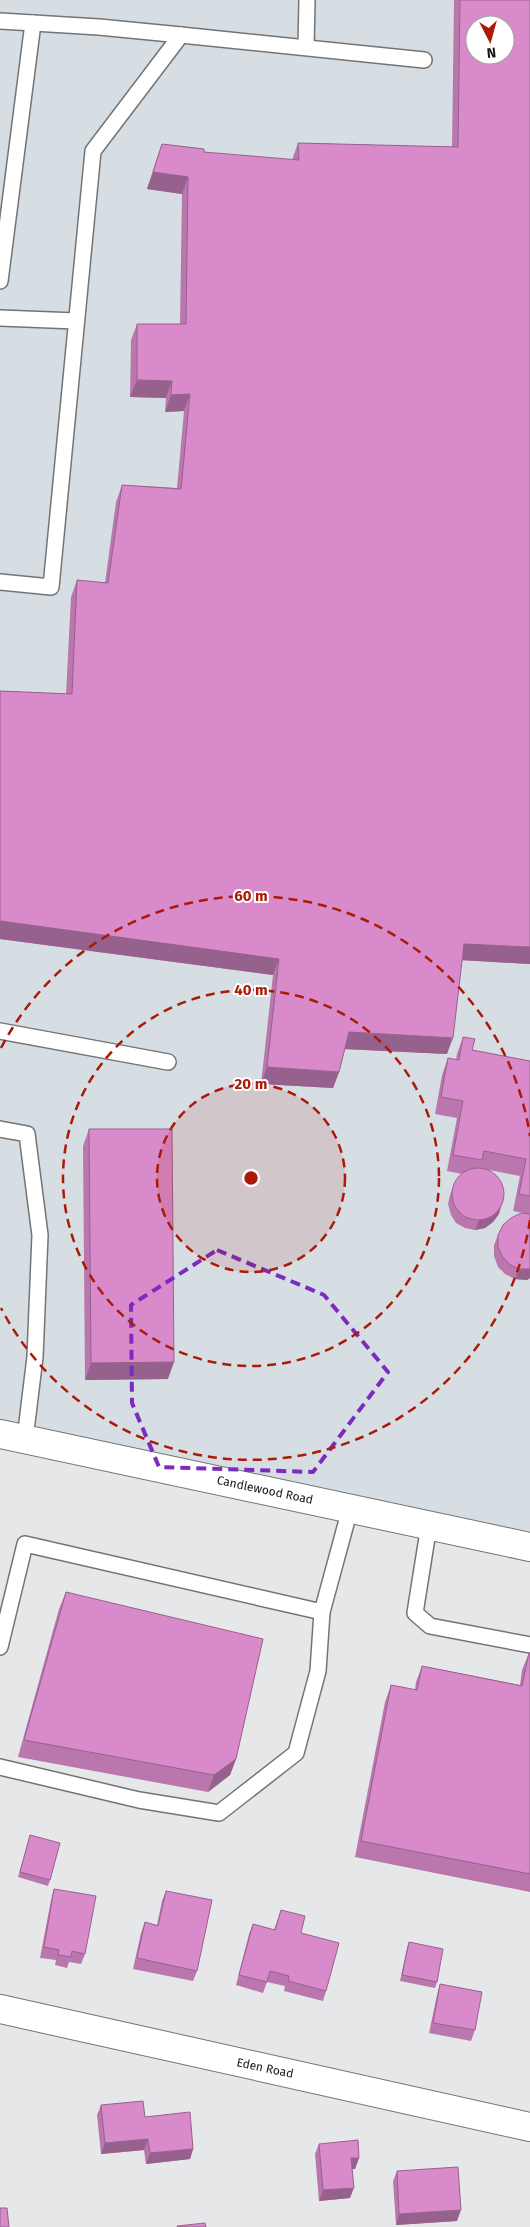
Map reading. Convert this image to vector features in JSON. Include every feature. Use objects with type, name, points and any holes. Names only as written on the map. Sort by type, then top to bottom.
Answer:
[{"type":"street","name":"Candlewood Road","points":[[13,1437],[530,1547]]},
{"type":"street","name":"Eden Road","points":[[0,2009],[530,2127]]},
{"type":"lane","points":[[306,0],[306,47]]},
{"type":"lane","points":[[0,21],[99,27],[424,60]]},
{"type":"lane","points":[[0,281],[33,23]]},
{"type":"lane","points":[[0,582],[51,587],[93,150],[181,35]]},
{"type":"lane","points":[[0,318],[76,321]]},
{"type":"lane","points":[[0,1031],[168,1062]]},
{"type":"lane","points":[[0,1129],[27,1134],[40,1235],[35,1357],[13,1437]]},
{"type":"lane","points":[[0,1768],[139,1800],[219,1813],[296,1753],[318,1670],[322,1612],[350,1509]]},
{"type":"lane","points":[[429,1526],[415,1612],[430,1626],[530,1645]]},
{"type":"lane","points":[[0,1648],[26,1544],[322,1612]]},
{"type":"highlighted area","points":[[217,1250],[324,1295],[388,1372],[313,1472],[159,1467],[132,1403],[131,1305]]},
{"type":"shaded area","points":[[0,0],[530,0],[530,1547],[0,1434]]},
{"type":"building","points":[[460,0],[530,0],[530,947],[464,944],[453,1038],[349,1032],[339,1072],[267,1067],[279,959],[0,921],[0,691],[72,694],[77,580],[108,583],[122,485],[181,489],[190,394],[171,395],[172,381],[137,380],[137,324],[186,324],[188,177],[153,172],[162,144],[204,149],[204,152],[299,160],[298,143],[458,147]]},
{"type":"building","points":[[463,1037],[475,1039],[472,1050],[530,1061],[530,1196],[519,1194],[526,1159],[484,1151],[482,1160],[453,1155],[463,1101],[441,1097],[448,1058],[459,1060]]},
{"type":"building","points":[[89,1129],[172,1129],[174,1362],[91,1363]]},
{"type":"building","points":[[478,1168],[488,1170],[496,1176],[502,1184],[504,1194],[502,1204],[496,1212],[488,1218],[478,1220],[468,1218],[460,1212],[454,1204],[452,1194],[454,1184],[460,1176],[468,1170]]},
{"type":"building","points":[[521,1213],[530,1214],[530,1269],[519,1269],[509,1264],[502,1256],[498,1246],[498,1235],[503,1225]]},
{"type":"building","points":[[66,1592],[263,1639],[236,1759],[214,1775],[24,1740]]},
{"type":"building","points":[[529,1653],[530,1874],[361,1841],[391,1685],[417,1690],[422,1666],[522,1686]]},
{"type":"building","points":[[30,1835],[60,1843],[50,1880],[20,1872]]},
{"type":"building","points":[[54,1889],[96,1896],[85,1954],[72,1951],[71,1957],[58,1955],[59,1950],[44,1947]]},
{"type":"building","points":[[166,1891],[212,1900],[197,1971],[137,1958],[145,1922],[158,1926]]},
{"type":"building","points":[[281,1910],[305,1916],[301,1933],[339,1943],[326,1991],[288,1981],[289,1976],[270,1971],[267,1982],[239,1975],[253,1924],[275,1930]]},
{"type":"building","points":[[409,1942],[443,1949],[437,1982],[402,1975]]},
{"type":"building","points":[[440,1984],[482,1992],[475,2030],[433,2023]]},
{"type":"building","points":[[143,2101],[145,2117],[190,2112],[193,2149],[150,2153],[148,2139],[105,2143],[101,2105]]},
{"type":"building","points":[[358,2140],[359,2158],[351,2158],[354,2188],[323,2190],[319,2144]]},
{"type":"building","points":[[458,2167],[461,2210],[399,2214],[397,2171]]},
{"type":"building","points":[[0,2208],[7,2208],[9,2227],[0,2227]]},
{"type":"building","points":[[205,2223],[206,2227],[177,2227],[177,2226]]}]
